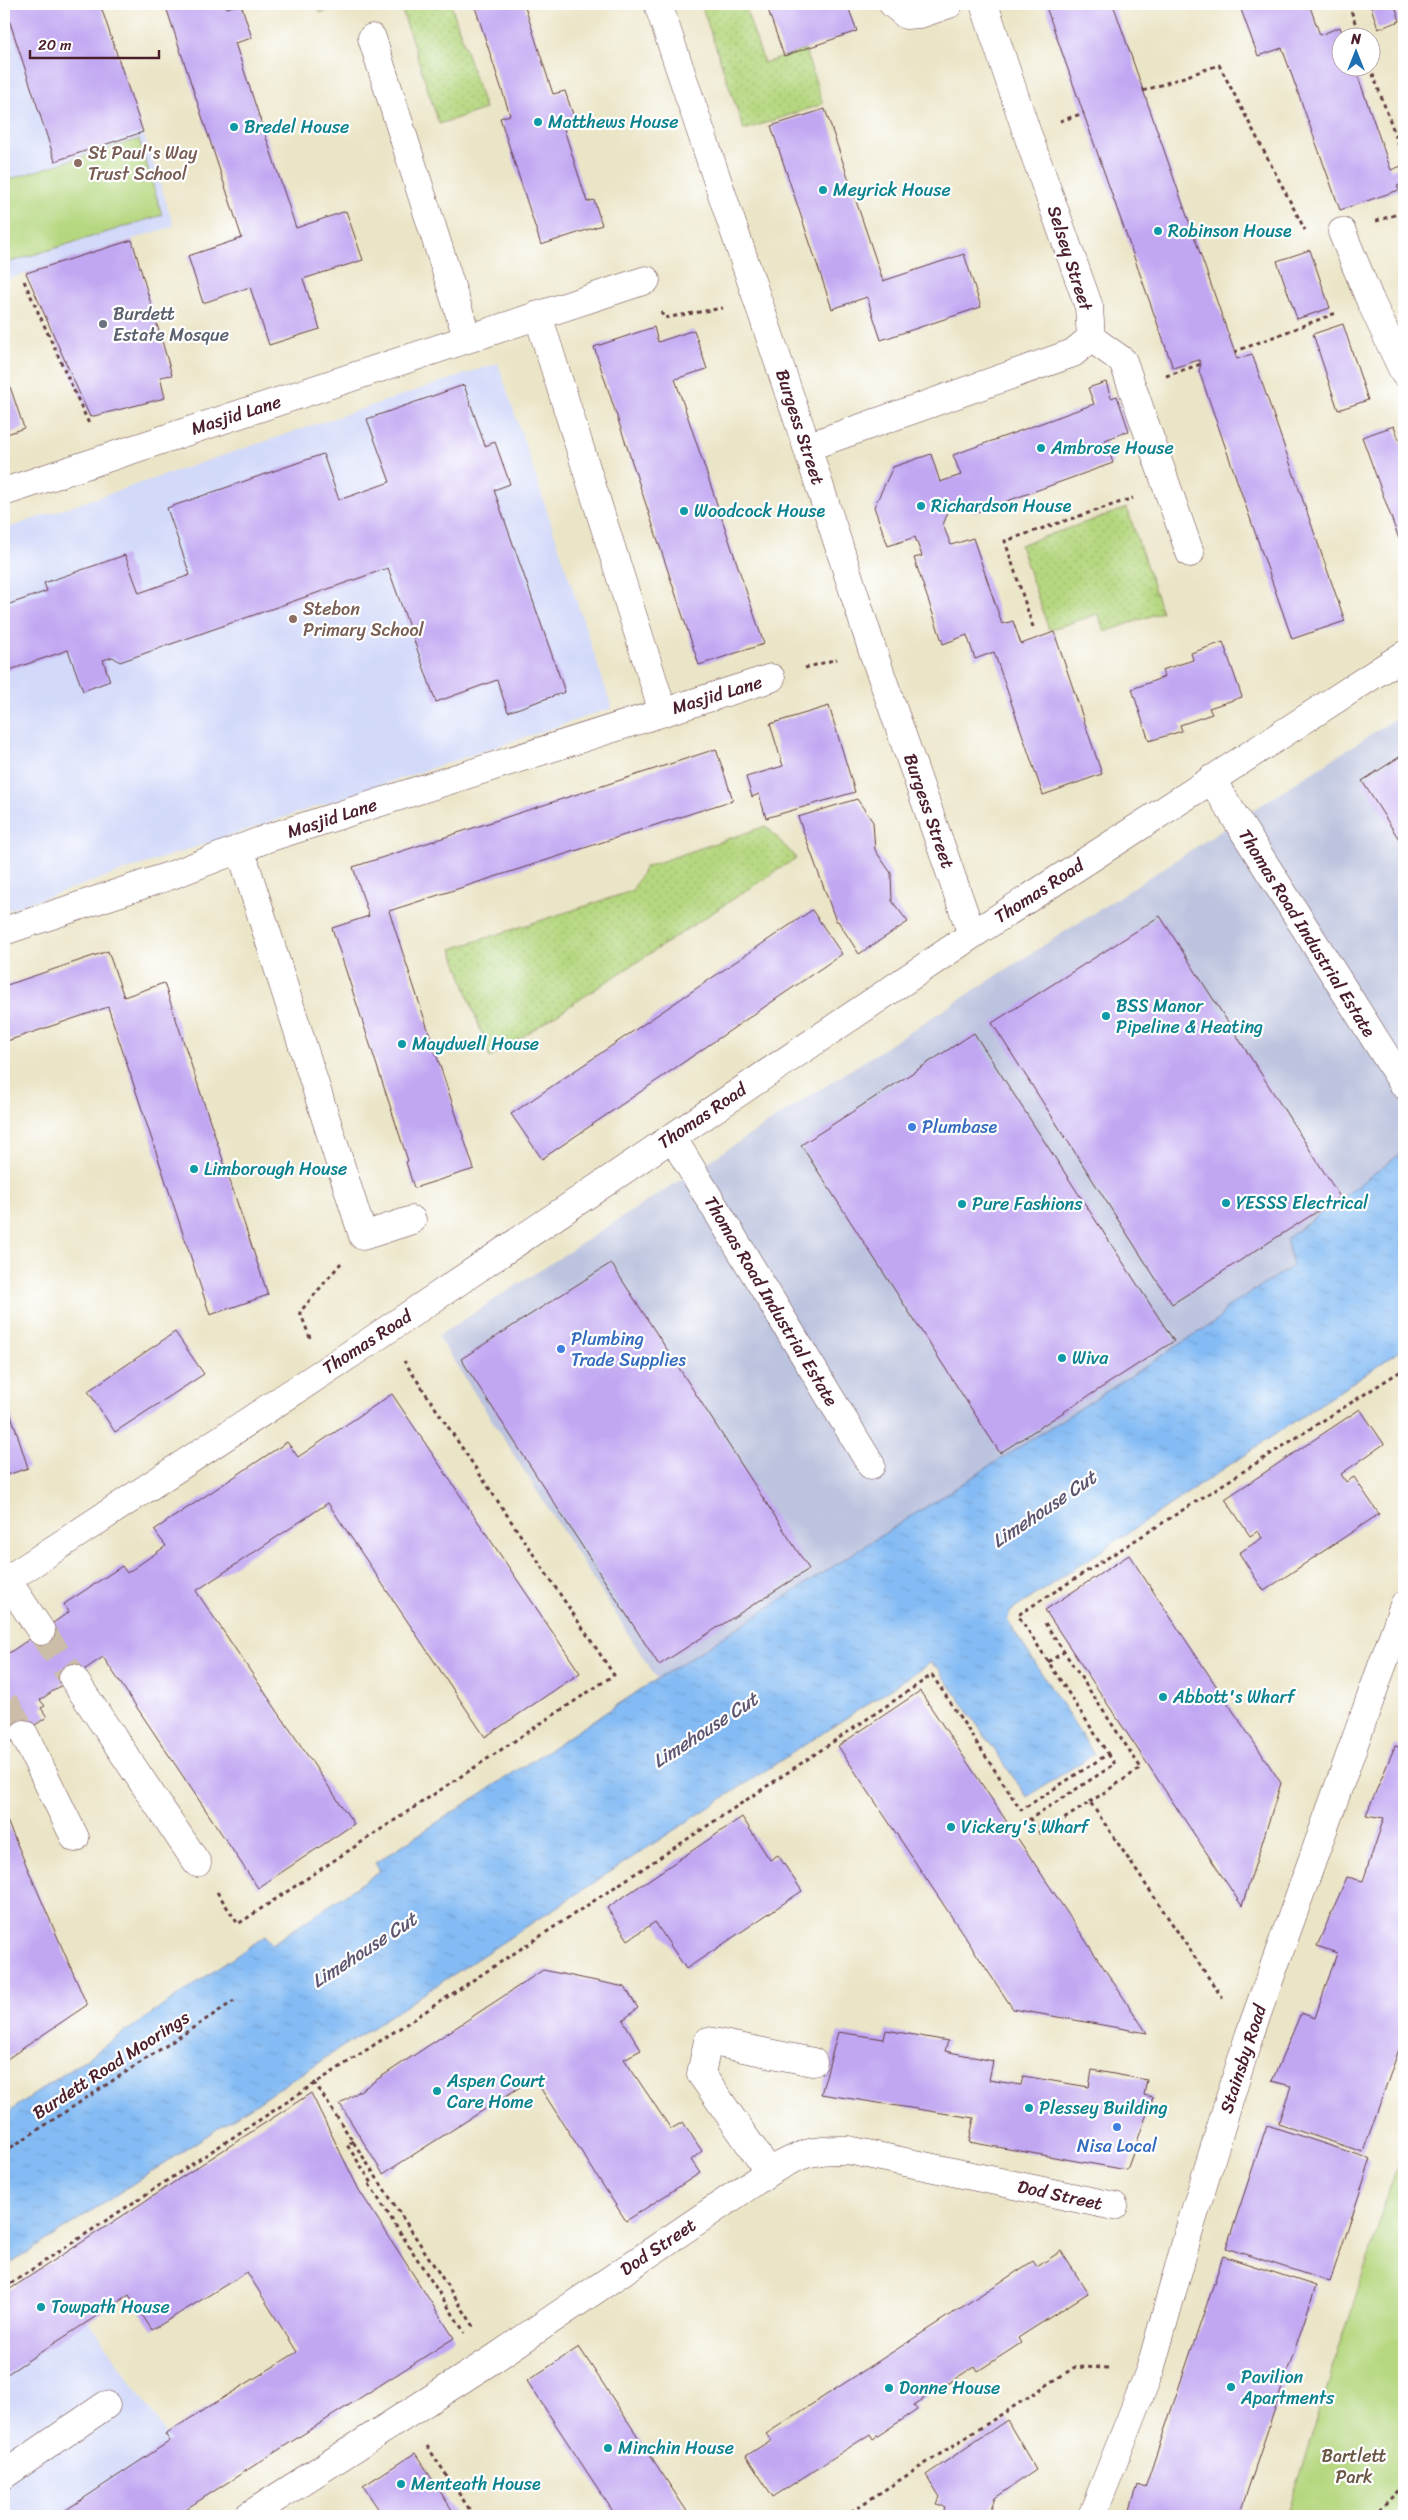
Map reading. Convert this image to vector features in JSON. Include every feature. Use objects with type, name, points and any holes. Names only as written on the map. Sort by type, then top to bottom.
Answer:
[{"type":"street","name":"Burgess Street","points":[[658,4],[807,447],[872,649],[972,935]]},
{"type":"street","points":[[893,4],[906,15],[920,14],[949,4]]},
{"type":"street","name":"Selsey Street","points":[[984,4],[1027,133],[1090,307],[1091,338]]},
{"type":"street","points":[[372,38],[467,337]]},
{"type":"street","points":[[1342,232],[1370,300],[1404,373]]},
{"type":"street","name":"Masjid Lane","points":[[4,492],[467,337],[646,280]]},
{"type":"street","name":"Masjid Lane","points":[[538,315],[663,712]]},
{"type":"street","points":[[807,447],[1073,353],[1091,338],[1123,361],[1190,553]]},
{"type":"street","name":"Thomas Road","points":[[5,1581],[384,1332],[972,935],[1404,655]]},
{"type":"street","name":"Masjid Lane","points":[[4,931],[172,876],[240,848],[771,678]]},
{"type":"street","name":"Thomas Road Industrial Estate","points":[[1211,779],[1404,1085]]},
{"type":"street","points":[[240,848],[363,1236],[412,1220]]},
{"type":"street","name":"Thomas Road Industrial Estate","points":[[672,1137],[871,1465]]},
{"type":"street","points":[[5,1581],[41,1631]]},
{"type":"street","name":"Stainsby Road","points":[[1092,2516],[1150,2370],[1191,2224],[1249,2036],[1404,1605]]},
{"type":"street","points":[[72,1678],[196,1863]]},
{"type":"street","points":[[24,1734],[75,1838]]},
{"type":"street","points":[[770,2172],[701,2074],[708,2041],[813,2062]]},
{"type":"street","name":"Dod Street","points":[[248,2516],[490,2361],[798,2155],[820,2149],[848,2150],[1114,2206]]},
{"type":"street","points":[[4,2475],[106,2405]]},
{"type":"path","points":[[1349,4],[1357,28]]},
{"type":"path","points":[[1143,91],[1219,65],[1312,243],[1342,232]]},
{"type":"path","points":[[1374,78],[1404,159]]},
{"type":"path","points":[[646,280],[664,318],[758,302]]},
{"type":"path","points":[[24,282],[105,458]]},
{"type":"path","points":[[1234,352],[1370,300]]},
{"type":"path","points":[[1033,626],[1005,541],[1167,487]]},
{"type":"path","points":[[771,678],[872,649]]},
{"type":"path","points":[[324,1370],[300,1312],[363,1236]]},
{"type":"path","points":[[196,1863],[238,1924],[614,1675],[384,1332]]},
{"type":"path","points":[[1045,1623],[1141,1768],[1041,1834],[1030,1819],[1114,1764],[1018,1615],[1404,1369]]},
{"type":"path","points":[[1048,1662],[1064,1652]]},
{"type":"path","points":[[4,2288],[314,2082],[717,1822],[932,1675],[1021,1810],[1108,1754]]},
{"type":"path","points":[[1090,1802],[1249,2036]]},
{"type":"path","name":"Burdett Road Moorings","points":[[4,2152],[234,2001]]},
{"type":"path","points":[[314,2082],[353,2141],[490,2361]]},
{"type":"path","points":[[353,2141],[347,2145],[371,2182],[369,2184],[490,2361]]},
{"type":"path","points":[[844,2516],[1075,2367],[1150,2370]]},
{"type":"path","points":[[406,2414],[474,2516]]},
{"type":"path","points":[[1373,2516],[1404,2485]]},
{"type":"shaded area","name":"St Paul's Way Trust School","points":[[4,4],[100,4],[174,226],[4,280]]},
{"type":"shaded area","name":"Stebon Primary School","points":[[498,363],[612,708],[4,911],[4,529]]},
{"type":"shaded area","points":[[1404,713],[1404,1151],[1286,1239],[1293,1266],[1226,1308],[1218,1320],[657,1679],[438,1336]]},
{"type":"shaded area","points":[[51,2262],[88,2320],[208,2495],[175,2516],[4,2516],[4,2293]]},
{"type":"green space","points":[[316,4],[346,4],[320,13]]},
{"type":"green space","points":[[400,4],[451,4],[485,109],[439,124]]},
{"type":"green space","points":[[701,4],[744,4],[764,63],[805,50],[823,104],[744,130]]},
{"type":"green space","points":[[139,139],[162,215],[4,264],[4,181]]},
{"type":"green space","points":[[1127,508],[1162,612],[1105,632],[1098,614],[1049,630],[1020,545]]},
{"type":"green space","points":[[766,826],[796,858],[490,1058],[452,949],[632,891],[645,867]]},
{"type":"green space","name":"Bartlett Park","points":[[1404,2145],[1404,2516],[1286,2516]]},
{"type":"water","name":"Limehouse Cut","points":[[1404,1151],[1404,1348],[1010,1612],[1007,1620],[1094,1754],[1027,1797],[938,1668],[930,1663],[4,2268],[4,2115],[265,1936],[272,1944],[380,1871],[375,1863],[657,1679],[1218,1320],[1226,1308],[1293,1266],[1286,1239]]},
{"type":"building","points":[[4,4],[100,4],[143,132],[55,161]]},
{"type":"building","name":"Bredel House","points":[[165,4],[226,4],[227,8],[241,4],[252,38],[235,43],[296,228],[346,211],[363,260],[303,279],[320,329],[269,345],[250,287],[203,303],[188,256],[242,238]]},
{"type":"building","name":"Matthews House","points":[[474,4],[524,4],[553,94],[565,91],[577,126],[564,129],[587,202],[594,200],[602,225],[541,245],[500,118],[510,115]]},
{"type":"building","points":[[766,4],[840,4],[841,6],[847,4],[857,31],[784,56]]},
{"type":"building","points":[[1045,4],[1113,4],[1237,359],[1252,354],[1345,621],[1292,639],[1199,371],[1201,364],[1199,360],[1173,368]]},
{"type":"building","points":[[1239,4],[1309,4],[1320,35],[1330,31],[1330,78],[1359,78],[1391,170],[1404,165],[1404,184],[1397,186],[1399,190],[1340,210],[1282,48],[1258,56]]},
{"type":"building","points":[[1370,4],[1404,4],[1404,6],[1396,9],[1400,21],[1378,28]]},
{"type":"building","name":"Meyrick House","points":[[825,109],[883,281],[964,254],[981,307],[881,340],[867,297],[832,309],[771,126]]},
{"type":"building","name":"Burdett Estate Mosque","points":[[132,240],[172,375],[160,377],[165,398],[90,417],[26,273]]},
{"type":"building","points":[[1310,250],[1330,308],[1297,319],[1277,261]]},
{"type":"building","points":[[1343,324],[1368,400],[1338,410],[1313,334]]},
{"type":"building","name":"Woodcock House","points":[[654,327],[658,342],[694,330],[707,369],[675,379],[764,644],[699,665],[594,347]]},
{"type":"building","points":[[4,369],[24,428],[7,434],[4,424]]},
{"type":"building","points":[[1106,382],[1111,398],[1117,396],[1129,431],[1105,440],[1113,463],[974,513],[971,505],[948,512],[943,525],[951,545],[973,538],[1002,624],[1013,621],[1021,644],[1054,632],[1102,774],[1043,795],[994,652],[975,659],[967,635],[943,644],[914,558],[922,556],[915,537],[888,546],[874,507],[893,467],[931,454],[940,482],[961,475],[953,455],[1094,404],[1088,388]]},
{"type":"building","points":[[464,385],[485,446],[495,442],[510,484],[494,490],[565,692],[508,712],[497,680],[436,702],[388,568],[120,662],[113,657],[103,660],[110,681],[83,691],[68,650],[4,672],[4,606],[47,591],[44,583],[125,555],[139,593],[190,575],[167,508],[323,454],[339,500],[390,482],[367,419]]},
{"type":"building","points":[[1394,426],[1404,453],[1404,537],[1399,539],[1362,437]]},
{"type":"building","points":[[1223,642],[1242,697],[1209,708],[1212,714],[1180,725],[1182,731],[1149,741],[1132,689],[1164,677],[1162,670],[1193,660],[1191,653]]},
{"type":"building","points":[[829,706],[855,792],[766,818],[759,794],[752,797],[746,777],[783,766],[770,724]]},
{"type":"building","name":"Maydwell House","points":[[716,749],[733,800],[389,911],[474,1169],[414,1188],[406,1162],[408,1161],[332,928],[369,916],[353,867]]},
{"type":"building","points":[[1404,754],[1404,847],[1362,781]]},
{"type":"building","points":[[857,799],[873,822],[875,850],[891,873],[892,901],[908,922],[859,954],[838,921],[836,921],[798,817]]},
{"type":"building","points":[[812,910],[842,954],[542,1159],[511,1114]]},
{"type":"building","points":[[1160,916],[1340,1197],[1172,1304],[992,1023]]},
{"type":"building","name":"Limborough House","points":[[108,951],[124,997],[164,983],[268,1295],[210,1315],[108,1007],[4,1042],[4,986]]},
{"type":"building","points":[[974,1033],[1174,1341],[1000,1453],[801,1145]]},
{"type":"building","points":[[611,1263],[809,1569],[659,1665],[461,1359]]},
{"type":"building","points":[[175,1332],[204,1374],[115,1432],[88,1391]]},
{"type":"building","points":[[4,1393],[28,1468],[4,1476]]},
{"type":"building","points":[[392,1394],[580,1673],[485,1737],[328,1503],[196,1591],[354,1824],[258,1888],[103,1657],[40,1700],[45,1706],[41,1708],[47,1717],[7,1744],[4,1740],[4,1646],[9,1653],[69,1612],[64,1604],[122,1566],[127,1573],[166,1546],[154,1530],[287,1442],[298,1457]]},
{"type":"building","points":[[1360,1409],[1384,1444],[1341,1474],[1346,1482],[1354,1477],[1379,1514],[1264,1591],[1239,1553],[1262,1538],[1258,1531],[1250,1536],[1225,1499]]},
{"type":"building","name":"Abbott's Wharf","points":[[1129,1555],[1281,1783],[1242,1906],[1045,1610]]},
{"type":"building","name":"Vickery's Wharf","points":[[920,1691],[1147,2033],[1013,2009],[838,1746]]},
{"type":"building","points":[[1395,1746],[1404,1748],[1404,2035],[1363,2152],[1278,2124],[1291,2086],[1272,2081],[1301,2013],[1315,2018],[1337,1953],[1317,1946],[1347,1877],[1363,1881],[1384,1818],[1366,1815]]},
{"type":"building","points":[[4,1814],[87,2005],[4,2061]]},
{"type":"building","points":[[742,1817],[770,1860],[778,1855],[802,1891],[686,1969],[655,1922],[628,1940],[607,1908]]},
{"type":"building","name":"Aspen Court Care Home","points":[[543,1970],[625,1987],[638,2008],[623,2020],[641,2050],[624,2059],[671,2129],[683,2122],[702,2151],[691,2160],[700,2173],[626,2221],[534,2078],[383,2174],[340,2104]]},
{"type":"building","name":"Plessey Building","points":[[886,2030],[948,2041],[945,2051],[993,2061],[989,2080],[1021,2085],[1023,2076],[1089,2087],[1092,2070],[1147,2080],[1144,2095],[1153,2097],[1127,2170],[969,2142],[974,2118],[821,2094],[838,2032],[884,2039]]},
{"type":"building","points":[[311,2093],[359,2190],[454,2338],[175,2516],[57,2516],[170,2441],[165,2434],[297,2352],[247,2272],[152,2330],[129,2295],[4,2376],[4,2293]]},
{"type":"building","points":[[1267,2125],[1371,2159],[1330,2282],[1226,2248]]},
{"type":"building","name":"Donne House","points":[[1061,2251],[1088,2293],[1018,2338],[1021,2343],[978,2371],[975,2366],[914,2405],[917,2410],[873,2439],[870,2434],[773,2497],[746,2456],[771,2440],[766,2434],[1033,2261],[1037,2267]]},
{"type":"building","name":"Pavilion Apartments","points":[[1223,2256],[1316,2286],[1239,2516],[1128,2516],[1138,2485],[1145,2488]]},
{"type":"building","name":"Minchin House","points":[[579,2347],[690,2516],[616,2516],[527,2381]]},
{"type":"building","points":[[1007,2420],[1036,2470],[995,2498],[988,2516],[942,2516],[945,2507],[937,2504],[940,2497],[926,2475]]},
{"type":"building","name":"Menteath House","points":[[415,2453],[456,2516],[383,2516],[363,2486]]},
{"type":"tunnel","points":[[41,1631],[73,1678]]},
{"type":"tunnel","points":[[4,1702],[24,1734]]},
{"type":"place","name":"Matthews House","points":[[538,122]]},
{"type":"place","name":"Bredel House","points":[[234,127]]},
{"type":"place","name":"St Paul's Way Trust School","points":[[78,163]]},
{"type":"place","name":"Meyrick House","points":[[823,190]]},
{"type":"place","name":"Robinson House","points":[[1158,231]]},
{"type":"place","name":"Burdett Estate Mosque","points":[[103,324]]},
{"type":"place","name":"Ambrose House","points":[[1041,448]]},
{"type":"place","name":"Richardson House","points":[[921,506]]},
{"type":"place","name":"Woodcock House","points":[[684,511]]},
{"type":"place","name":"Stebon Primary School","points":[[293,619]]},
{"type":"place","name":"BSS Manor Pipeline & Heating","points":[[1106,1016]]},
{"type":"place","name":"Maydwell House","points":[[402,1044]]},
{"type":"place","name":"Plumbase","points":[[912,1127]]},
{"type":"place","name":"Limborough House","points":[[194,1169]]},
{"type":"place","name":"YESSS Electrical","points":[[1226,1203]]},
{"type":"place","name":"Pure Fashions","points":[[962,1204]]},
{"type":"place","name":"Plumbing Trade Supplies","points":[[561,1349]]},
{"type":"place","name":"Wiva","points":[[1062,1358]]},
{"type":"place","name":"Abbott's Wharf","points":[[1163,1697]]},
{"type":"place","name":"Vickery's Wharf","points":[[951,1827]]},
{"type":"place","name":"Aspen Court Care Home","points":[[437,2091]]},
{"type":"place","name":"Plessey Building","points":[[1029,2108]]},
{"type":"place","name":"Nisa Local","points":[[1117,2127]]},
{"type":"place","name":"Towpath House","points":[[41,2307]]},
{"type":"place","name":"Pavilion Apartments","points":[[1231,2387]]},
{"type":"place","name":"Donne House","points":[[889,2388]]},
{"type":"place","name":"Minchin House","points":[[608,2448]]},
{"type":"place","name":"Menteath House","points":[[401,2484]]}]
